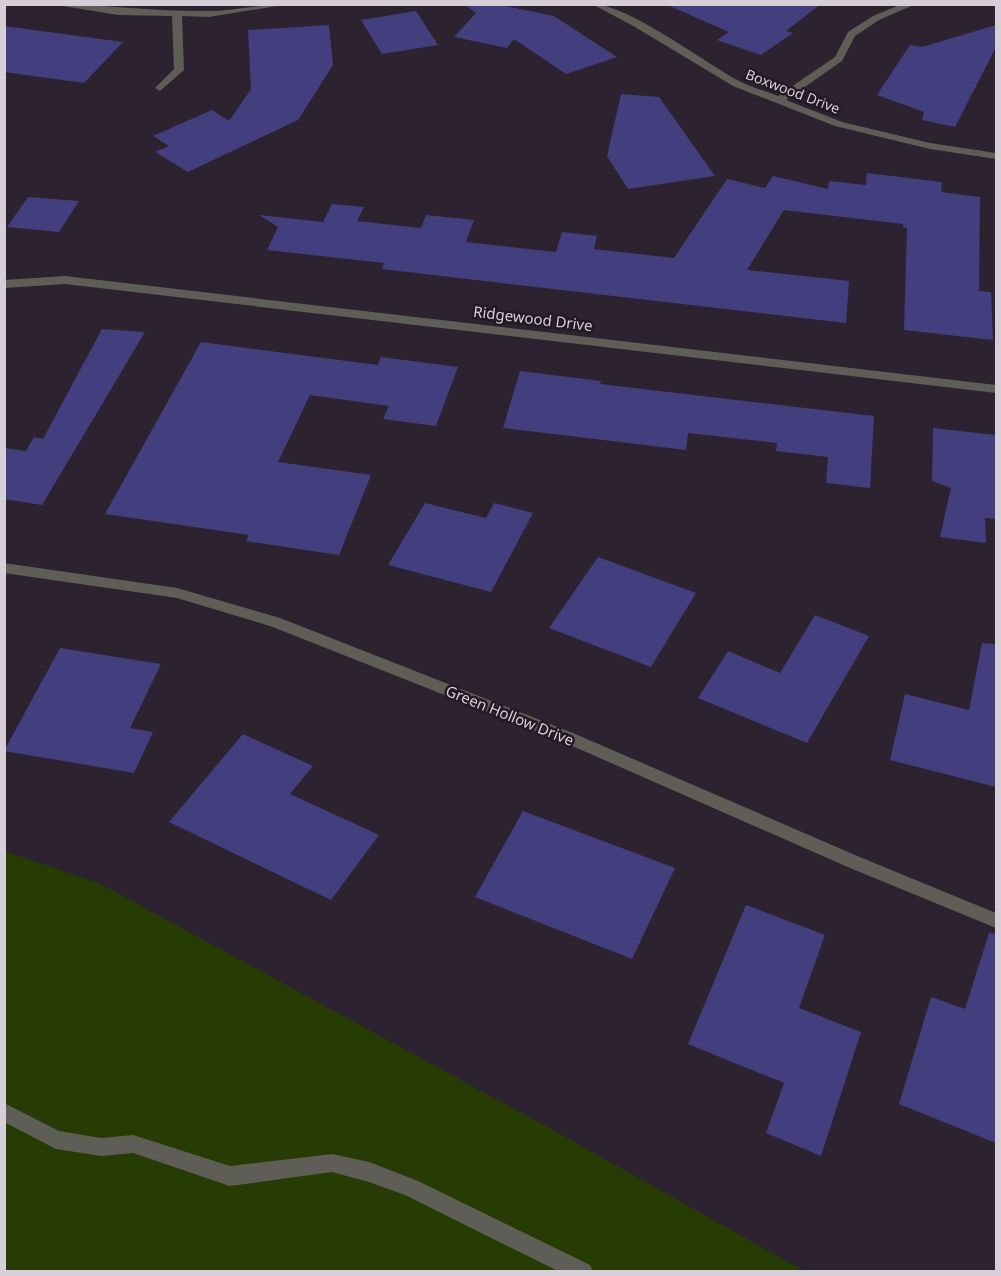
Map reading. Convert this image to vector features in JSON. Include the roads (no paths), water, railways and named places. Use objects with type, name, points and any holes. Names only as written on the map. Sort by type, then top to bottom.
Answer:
[{"type":"street","points":[[55,4],[118,12],[209,14],[285,4]]},
{"type":"street","name":"Boxwood Drive","points":[[596,4],[638,25],[737,84],[839,124],[930,146],[996,156]]},
{"type":"street","points":[[779,100],[839,59],[851,34],[876,18],[912,4]]},
{"type":"street","points":[[160,88],[179,70],[177,13]]},
{"type":"street","name":"Ridgewood Drive","points":[[4,284],[65,280],[996,389]]},
{"type":"street","name":"Green Hollow Drive","points":[[4,568],[177,592],[275,622],[567,737],[856,863],[996,921]]},
{"type":"street","points":[[4,1112],[56,1140],[101,1148],[133,1144],[230,1176],[332,1163],[369,1172],[411,1188],[583,1272]]}]
